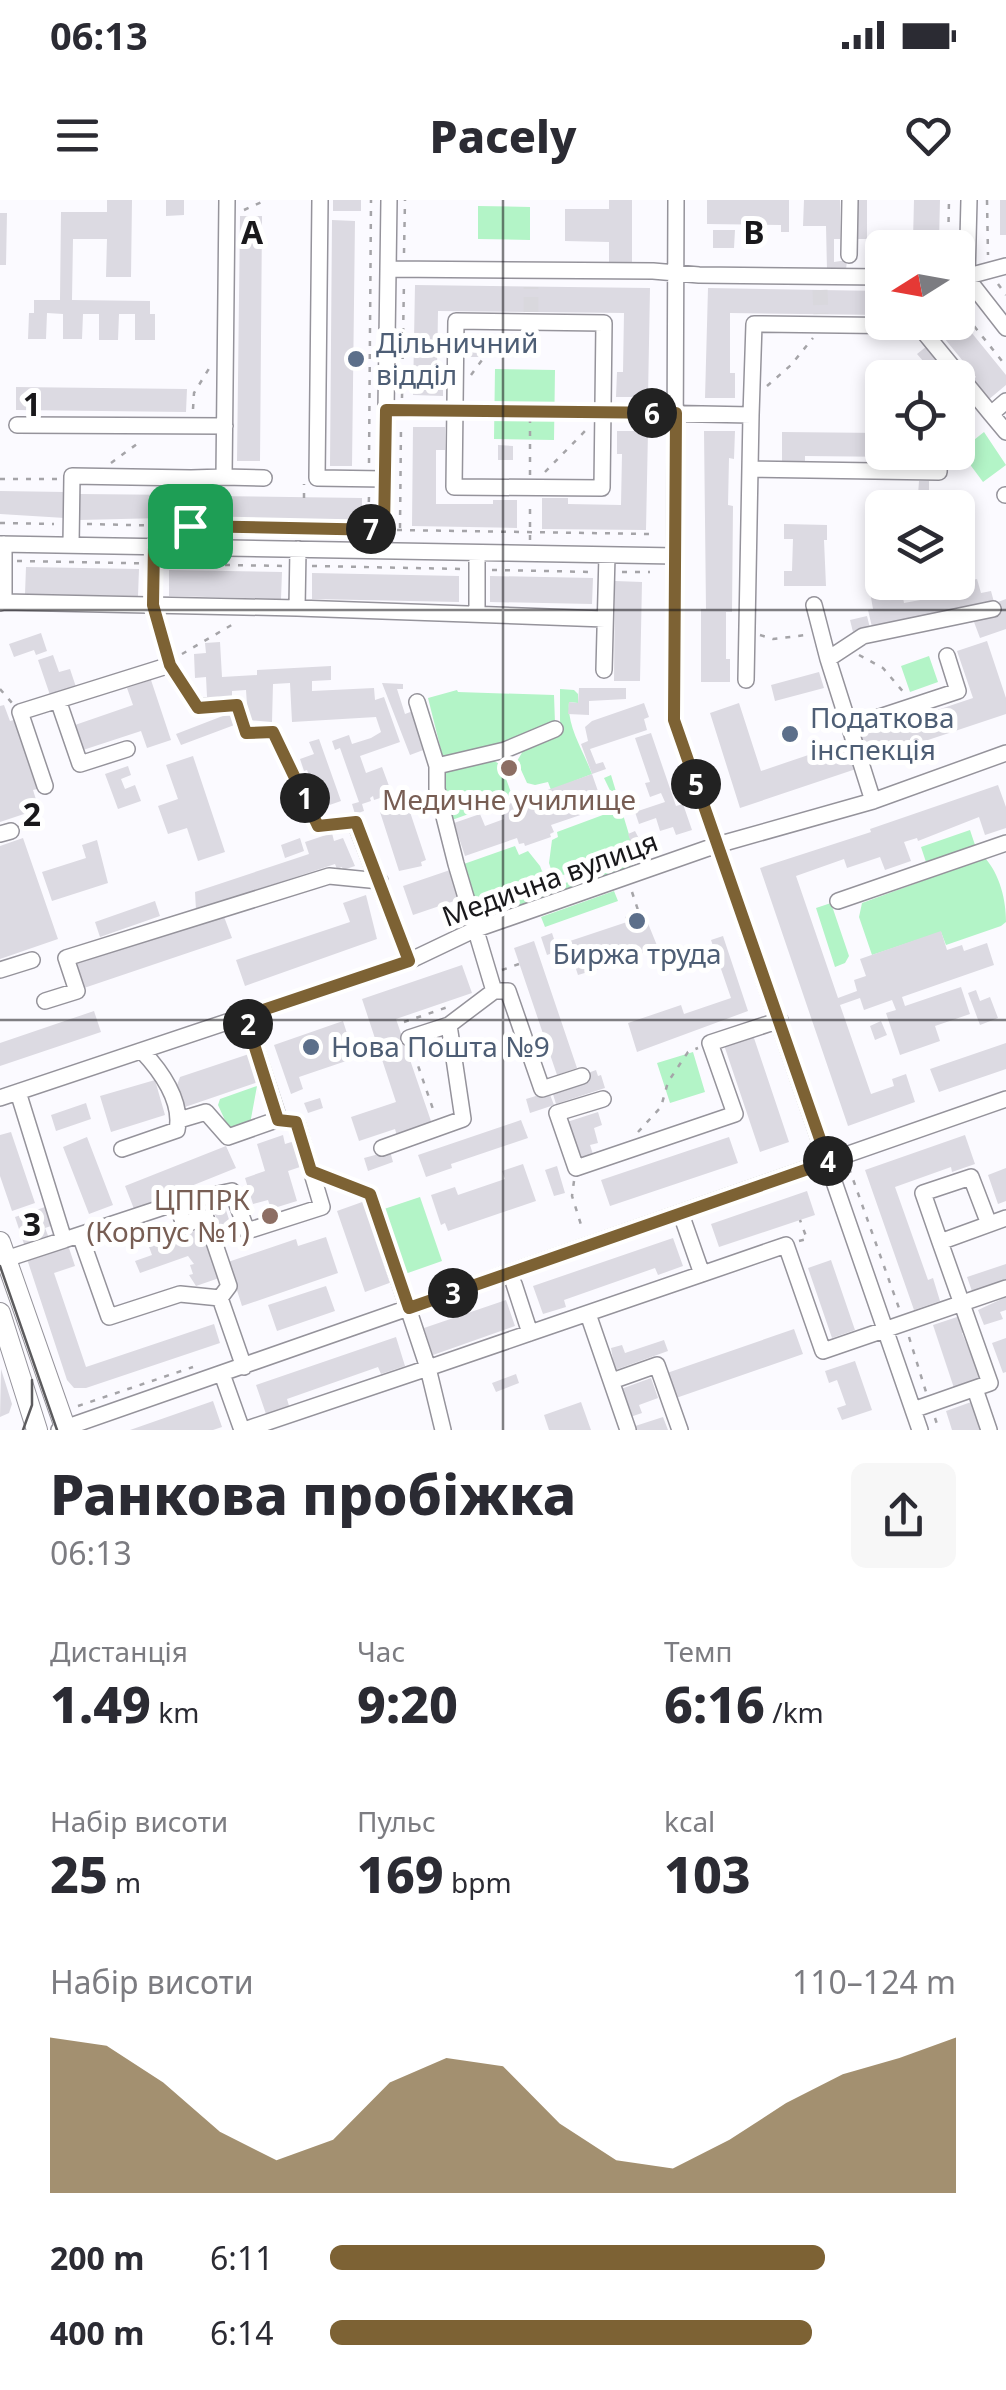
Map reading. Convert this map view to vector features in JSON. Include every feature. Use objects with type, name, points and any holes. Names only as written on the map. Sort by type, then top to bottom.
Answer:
[{"type":"main road","points":[[3,1251],[64,1429]]},
{"type":"main road","points":[[0,1313],[37,1430]]},
{"type":"street","points":[[224,478],[228,200]]},
{"type":"street","points":[[320,200],[311,478],[377,479]]},
{"type":"street","points":[[384,551],[392,530],[377,479],[394,410],[396,269],[389,200]]},
{"type":"street","points":[[676,200],[674,720],[917,1421]]},
{"type":"street","points":[[849,255],[850,200]]},
{"type":"street","points":[[966,230],[969,200]]},
{"type":"street","points":[[975,275],[1006,266]]},
{"type":"street","points":[[396,269],[532,280],[675,272],[820,283],[865,279]]},
{"type":"street","points":[[975,293],[1006,328]]},
{"type":"street","points":[[531,317],[604,323],[602,488],[454,486],[456,321],[511,322],[531,317]]},
{"type":"street","points":[[746,680],[754,324],[821,320],[919,326],[942,360]]},
{"type":"street","points":[[975,400],[1006,432]]},
{"type":"street","points":[[991,414],[1006,401]]},
{"type":"street","points":[[394,410],[455,404]]},
{"type":"street","points":[[603,412],[751,416]]},
{"type":"street","points":[[17,425],[225,426]]},
{"type":"street","points":[[750,468],[939,470]]},
{"type":"street","points":[[71,545],[72,476],[264,478]]},
{"type":"street","points":[[190,547],[191,478]]},
{"type":"street","points":[[605,619],[2,603],[3,549],[71,545],[190,547],[298,558],[384,551],[477,561],[607,563],[676,556]]},
{"type":"street","points":[[298,558],[298,608]]},
{"type":"street","points":[[477,561],[477,614]]},
{"type":"street","points":[[604,670],[607,563]]},
{"type":"street","points":[[814,605],[874,802]]},
{"type":"street","points":[[827,656],[864,636],[993,610]]},
{"type":"street","points":[[850,727],[958,691],[947,656]]},
{"type":"street","points":[[44,786],[20,712],[170,665],[198,708],[237,705],[246,733],[273,732],[318,826],[356,822],[409,961]]},
{"type":"street","points":[[58,700],[80,764],[127,750]]},
{"type":"street","points":[[417,702],[474,930],[492,983],[508,991],[542,1089],[582,1076]]},
{"type":"street","points":[[436,766],[505,750],[555,729]]},
{"type":"street","points":[[1003,754],[1006,773]]},
{"type":"street","name":"Медична вулиця","points":[[0,1098],[409,961],[474,930],[717,845],[874,802],[1003,754]]},
{"type":"street","points":[[838,902],[1006,842]]},
{"type":"street","points":[[45,1001],[77,991],[66,958],[329,876],[380,881]]},
{"type":"street","points":[[0,970],[32,960]]},
{"type":"street","points":[[407,1030],[449,1024],[492,983]]},
{"type":"street","points":[[245,1016],[278,1120]]},
{"type":"street","points":[[603,1098],[558,1113],[576,1168],[734,1114],[710,1042],[780,1020]]},
{"type":"street","points":[[382,1148],[463,1119],[449,1024]]},
{"type":"street","points":[[122,1149],[177,1130],[179,1120],[163,1073],[142,1050]]},
{"type":"street","points":[[18,1092],[64,1240]]},
{"type":"street","points":[[64,1429],[1006,1099]]},
{"type":"street","points":[[3,1251],[64,1240],[176,1203],[232,1191],[247,1231],[322,1206],[296,1122],[278,1120],[228,1137],[206,1112],[179,1120]]},
{"type":"street","points":[[311,1171],[370,1194],[428,1368],[443,1430]]},
{"type":"street","points":[[900,1429],[917,1421],[930,1404],[990,1383],[923,1193],[971,1177],[990,1224]]},
{"type":"street","points":[[200,1198],[229,1286],[220,1298]]},
{"type":"street","points":[[176,1203],[184,1224],[206,1218]]},
{"type":"street","points":[[682,1214],[702,1274]]},
{"type":"street","points":[[940,1242],[1006,1218]]},
{"type":"street","points":[[80,1235],[109,1317],[180,1294],[220,1298]]},
{"type":"street","points":[[222,1374],[243,1430],[786,1245],[823,1351],[1006,1288]]},
{"type":"street","points":[[514,1284],[530,1333]]},
{"type":"street","points":[[220,1298],[244,1367]]},
{"type":"street","points":[[588,1314],[628,1430]]},
{"type":"street","points":[[612,1381],[657,1365],[680,1430]]},
{"type":"street","points":[[975,1389],[989,1430]]},
{"type":"path","points":[[227,224],[240,212],[266,200]]},
{"type":"path","points":[[0,523],[368,529],[377,479],[371,200]]},
{"type":"path","points":[[404,200],[396,269],[392,530],[651,534]]},
{"type":"path","points":[[948,230],[949,200]]},
{"type":"path","points":[[987,200],[988,272],[1006,295]]},
{"type":"path","points":[[752,397],[791,365],[821,320]]},
{"type":"path","points":[[455,404],[511,322]]},
{"type":"path","points":[[975,327],[1006,366]]},
{"type":"path","points":[[191,426],[194,393],[210,367]]},
{"type":"path","points":[[455,404],[603,412]]},
{"type":"path","points":[[530,488],[603,412]]},
{"type":"path","points":[[92,476],[164,426]]},
{"type":"path","points":[[304,498],[311,478]]},
{"type":"path","points":[[0,480],[72,479]]},
{"type":"path","points":[[3,549],[154,564],[298,558],[607,563],[650,572]]},
{"type":"path","points":[[154,564],[153,605],[170,665]]},
{"type":"path","points":[[170,665],[175,658],[262,607]]},
{"type":"path","points":[[747,626],[762,637],[806,635],[827,656]]},
{"type":"path","points":[[844,649],[894,677],[913,706]]},
{"type":"path","points":[[0,688],[20,712]]},
{"type":"path","points":[[627,877],[639,913]]},
{"type":"path","points":[[492,983],[519,964]]},
{"type":"path","points":[[396,1019],[407,1030]]},
{"type":"path","points":[[621,1152],[661,1106],[668,1082],[688,1052],[710,1042]]},
{"type":"path","points":[[414,1073],[420,1071]]},
{"type":"path","points":[[849,1167],[939,1430]]},
{"type":"path","points":[[576,1168],[572,1196],[588,1247]]},
{"type":"path","points":[[786,1245],[807,1238],[800,1220]]},
{"type":"green space","points":[[478,206],[530,207],[530,240],[478,239]]},
{"type":"green space","points":[[495,369],[555,370],[554,440],[494,439]]},
{"type":"green space","points":[[984,432],[1006,465],[983,482],[974,470],[975,439]]},
{"type":"green space","points":[[929,656],[938,682],[910,692],[901,666]]},
{"type":"green space","points":[[560,689],[578,694],[578,703],[569,702],[570,720],[592,774],[551,790],[548,782],[527,783],[517,761],[529,741],[560,732]]},
{"type":"green space","points":[[457,690],[554,695],[555,723],[499,746],[443,758],[428,698]]},
{"type":"green space","points":[[491,759],[501,765],[513,798],[452,820],[442,786],[444,772]]},
{"type":"green space","points":[[611,775],[634,851],[554,878],[549,863],[557,832],[619,809],[604,778]]},
{"type":"green space","points":[[970,830],[976,848],[927,865],[921,847]]},
{"type":"green space","points":[[515,846],[519,855],[528,851],[546,881],[475,907],[461,865]]},
{"type":"green space","points":[[985,858],[1001,888],[1006,922],[946,945],[941,932],[872,955],[859,917],[862,903]]},
{"type":"green space","points":[[629,861],[632,870],[485,921],[478,913]]},
{"type":"green space","points":[[614,891],[618,901],[545,927],[541,917]]},
{"type":"green space","points":[[831,903],[849,956],[845,963],[835,967],[816,908]]},
{"type":"green space","points":[[693,1052],[705,1092],[670,1103],[657,1063]]},
{"type":"green space","points":[[257,1086],[250,1124],[229,1129],[218,1105],[220,1099]]},
{"type":"green space","points":[[420,1197],[442,1261],[405,1274],[384,1209]]},
{"type":"building","points":[[107,200],[132,200],[131,277],[106,277],[107,239],[73,239],[72,300],[150,301],[150,314],[155,314],[155,340],[135,340],[135,314],[119,314],[118,340],[99,340],[99,314],[83,314],[82,339],[63,339],[63,314],[47,313],[46,339],[28,339],[34,300],[60,300],[61,212],[107,212]]},
{"type":"building","points":[[166,200],[184,200],[184,215],[166,216]]},
{"type":"building","points":[[333,200],[361,200],[361,211],[333,211]]},
{"type":"building","points":[[609,200],[632,200],[632,263],[609,262],[609,242],[565,241],[565,209],[609,209]]},
{"type":"building","points":[[707,200],[789,200],[789,232],[781,232],[781,225],[707,224]]},
{"type":"building","points":[[804,200],[840,200],[840,239],[834,239],[834,262],[847,260],[846,270],[827,270],[826,226],[803,226]]},
{"type":"building","points":[[857,200],[867,200],[865,239],[856,239]]},
{"type":"building","points":[[914,200],[940,200],[939,230],[913,230]]},
{"type":"building","points":[[1000,200],[1006,200],[1006,235],[1000,235]]},
{"type":"building","points":[[0,213],[7,213],[6,265],[0,265]]},
{"type":"building","points":[[240,216],[262,216],[260,461],[237,461]]},
{"type":"building","points":[[332,220],[355,221],[352,466],[330,466]]},
{"type":"building","points":[[713,230],[735,230],[734,248],[713,248]]},
{"type":"building","points":[[415,285],[650,288],[648,397],[616,397],[617,372],[623,372],[624,313],[438,311],[437,370],[443,370],[443,396],[413,395]]},
{"type":"building","points":[[708,288],[865,291],[865,315],[730,313],[730,373],[735,373],[735,398],[705,398]]},
{"type":"building","points":[[975,337],[1006,375],[1006,385],[988,400],[975,384],[975,360],[962,360],[946,340],[975,340]]},
{"type":"building","points":[[466,344],[481,345],[480,357],[465,357]]},
{"type":"building","points":[[927,346],[938,360],[922,360],[917,354]]},
{"type":"building","points":[[16,387],[187,389],[186,412],[16,410]]},
{"type":"building","points":[[413,427],[445,427],[445,450],[436,450],[436,504],[517,500],[517,528],[412,526]]},
{"type":"building","points":[[617,431],[648,431],[646,530],[542,529],[542,498],[568,498],[568,504],[621,505],[622,454],[617,454]]},
{"type":"building","points":[[704,431],[735,431],[734,459],[729,458],[728,505],[733,506],[732,612],[726,612],[730,682],[701,682],[701,609],[706,609]]},
{"type":"building","points":[[782,432],[865,433],[865,457],[805,456],[805,462],[782,461]]},
{"type":"building","points":[[498,445],[513,446],[513,460],[498,460]]},
{"type":"building","points":[[919,481],[929,481],[929,490],[918,490]]},
{"type":"building","points":[[0,491],[65,492],[65,518],[0,514]]},
{"type":"building","points":[[80,494],[183,495],[182,521],[79,520]]},
{"type":"building","points":[[208,496],[362,498],[362,523],[208,521]]},
{"type":"building","points":[[784,524],[827,525],[826,586],[784,586],[784,571],[792,571],[793,539],[784,539]]},
{"type":"building","points":[[26,567],[139,569],[138,596],[25,594]]},
{"type":"building","points":[[169,570],[282,572],[281,599],[169,596]]},
{"type":"building","points":[[312,573],[459,576],[459,602],[312,599]]},
{"type":"building","points":[[490,576],[593,578],[592,604],[490,602]]},
{"type":"building","points":[[977,579],[981,593],[991,591],[994,602],[872,627],[868,610],[873,609],[871,600],[975,600]]},
{"type":"building","points":[[615,581],[642,582],[640,681],[614,681]]},
{"type":"building","points":[[1006,599],[1006,629],[980,638],[974,622],[1001,613],[998,602]]},
{"type":"building","points":[[867,616],[870,628],[853,632],[850,620]]},
{"type":"building","points":[[41,633],[47,651],[36,655],[34,650],[14,657],[9,644]]},
{"type":"building","points":[[987,641],[1006,698],[1006,714],[865,761],[857,737],[973,698],[957,651]]},
{"type":"building","points":[[220,642],[222,677],[257,675],[257,670],[331,666],[331,680],[312,681],[312,691],[374,688],[375,700],[384,697],[400,742],[360,756],[366,773],[382,767],[392,794],[374,800],[373,796],[362,804],[364,811],[355,814],[352,804],[359,802],[340,748],[335,750],[332,741],[349,735],[352,744],[371,738],[381,732],[376,717],[292,722],[290,683],[273,684],[272,722],[248,720],[246,690],[232,691],[232,698],[207,697],[206,677],[195,678],[194,654],[206,653],[205,643]]},
{"type":"building","points":[[53,655],[59,672],[70,669],[76,687],[50,695],[38,660]]},
{"type":"building","points":[[819,672],[824,688],[775,701],[771,685]]},
{"type":"building","points":[[151,680],[171,740],[147,748],[141,731],[83,750],[75,725],[133,705],[127,688]]},
{"type":"building","points":[[382,683],[403,684],[403,689],[397,689],[405,714],[413,711],[426,749],[410,755]]},
{"type":"building","points":[[579,688],[626,688],[626,699],[589,701],[589,715],[568,714],[569,702],[578,703]]},
{"type":"building","points":[[644,703],[649,717],[644,719],[647,730],[590,749],[596,764],[603,762],[606,769],[592,774],[581,744],[588,741],[585,727]]},
{"type":"building","points":[[739,703],[761,771],[845,739],[856,769],[740,808],[710,713]]},
{"type":"building","points":[[4,705],[10,721],[14,720],[37,789],[33,790],[39,809],[0,822],[0,706]]},
{"type":"building","points":[[233,712],[237,724],[181,745],[176,734]]},
{"type":"building","points":[[651,733],[676,806],[683,804],[692,830],[676,835],[673,827],[660,831],[656,818],[639,824],[635,812],[665,802],[661,793],[650,797],[645,783],[650,782],[635,738]]},
{"type":"building","points":[[319,739],[341,801],[321,808],[300,759],[314,754],[309,742]]},
{"type":"building","points":[[193,756],[225,852],[198,861],[187,828],[168,834],[158,806],[178,799],[166,765]]},
{"type":"building","points":[[128,766],[131,775],[121,779],[125,789],[135,785],[141,801],[118,809],[105,774]]},
{"type":"building","points":[[592,774],[599,794],[604,792],[607,800],[602,802],[604,807],[551,825],[551,837],[525,846],[517,838],[465,856],[454,823],[480,814],[485,826],[504,819],[500,807]]},
{"type":"building","points":[[998,785],[1006,807],[1006,828],[985,835],[979,817],[918,841],[917,838],[904,842],[911,861],[885,870],[880,857],[847,868],[844,859],[796,876],[838,998],[857,991],[854,980],[866,976],[860,959],[941,931],[947,950],[962,945],[964,951],[987,943],[994,965],[902,997],[905,1006],[961,987],[970,1014],[935,1026],[940,1041],[900,1055],[886,1013],[896,1010],[892,1000],[864,1010],[860,998],[840,1005],[871,1094],[894,1086],[892,1079],[906,1074],[915,1102],[848,1126],[760,868]]},
{"type":"building","points":[[407,803],[426,860],[421,862],[422,866],[399,871],[380,812]]},
{"type":"building","points":[[635,831],[644,848],[634,851],[628,834]]},
{"type":"building","points":[[332,833],[334,841],[343,838],[355,866],[343,870],[335,864],[196,910],[195,892],[309,854],[305,842]]},
{"type":"building","points":[[23,838],[58,939],[0,959],[0,846]]},
{"type":"building","points":[[300,838],[304,851],[285,858],[281,845]]},
{"type":"building","points":[[97,840],[108,883],[52,901],[42,872],[86,858],[82,845]]},
{"type":"building","points":[[453,869],[463,898],[413,915],[403,886]]},
{"type":"building","points":[[366,895],[377,939],[245,986],[236,960],[350,922],[343,903]]},
{"type":"building","points":[[155,901],[160,916],[100,937],[95,922]]},
{"type":"building","points":[[643,911],[658,948],[634,956],[630,944],[594,957],[598,969],[578,975],[567,942],[627,922],[625,917]]},
{"type":"building","points":[[223,914],[232,938],[84,988],[75,964]]},
{"type":"building","points":[[552,933],[558,951],[547,955],[541,937]]},
{"type":"building","points":[[723,936],[748,1011],[637,1052],[628,1023],[681,1005],[684,1014],[731,998],[711,940]]},
{"type":"building","points":[[534,941],[577,1068],[557,1075],[514,948]]},
{"type":"building","points":[[462,965],[472,993],[396,1019],[432,1124],[397,1136],[395,1129],[359,1141],[351,1117],[396,1102],[362,999]]},
{"type":"building","points":[[976,990],[980,1001],[990,997],[998,1018],[980,1025],[968,993]]},
{"type":"building","points":[[94,1011],[101,1032],[0,1066],[0,1043]]},
{"type":"building","points":[[343,1021],[355,1058],[299,1077],[303,1089],[291,1094],[274,1045]]},
{"type":"building","points":[[881,1021],[887,1035],[875,1040],[870,1026]]},
{"type":"building","points":[[753,1035],[789,1142],[760,1152],[724,1045]]},
{"type":"building","points":[[1006,1043],[1006,1069],[939,1092],[930,1069]]},
{"type":"building","points":[[249,1054],[258,1082],[185,1107],[177,1085],[180,1077]]},
{"type":"building","points":[[596,1070],[605,1088],[556,1104],[552,1091],[590,1079],[588,1073]]},
{"type":"building","points":[[155,1080],[165,1115],[111,1132],[100,1096]]},
{"type":"building","points":[[549,1092],[554,1105],[530,1113],[526,1099]]},
{"type":"building","points":[[320,1098],[323,1108],[308,1113],[304,1103]]},
{"type":"building","points":[[86,1103],[91,1119],[56,1131],[51,1115]]},
{"type":"building","points":[[598,1112],[602,1125],[594,1128],[598,1143],[590,1145],[593,1154],[582,1157],[567,1122]]},
{"type":"building","points":[[521,1120],[528,1138],[451,1164],[452,1168],[426,1177],[418,1155]]},
{"type":"building","points":[[11,1132],[35,1203],[12,1211],[0,1176],[0,1135]]},
{"type":"building","points":[[283,1135],[285,1144],[301,1139],[309,1164],[288,1171],[297,1201],[271,1209],[268,1200],[253,1204],[245,1178],[265,1171],[257,1144]]},
{"type":"building","points":[[965,1135],[975,1164],[952,1172],[951,1167],[895,1187],[928,1280],[933,1278],[940,1301],[914,1310],[865,1170]]},
{"type":"building","points":[[87,1137],[113,1205],[89,1214],[63,1147]]},
{"type":"building","points":[[729,1137],[738,1163],[610,1206],[601,1180]]},
{"type":"building","points":[[226,1146],[236,1168],[134,1209],[125,1186]]},
{"type":"building","points":[[390,1151],[393,1162],[368,1171],[364,1158]]},
{"type":"building","points":[[523,1164],[536,1201],[448,1231],[445,1223],[441,1225],[431,1195],[455,1187],[458,1195],[505,1179],[502,1171]]},
{"type":"building","points":[[557,1166],[565,1193],[554,1196],[545,1170]]},
{"type":"building","points":[[1006,1168],[1006,1201],[998,1204],[988,1175]]},
{"type":"building","points":[[807,1191],[815,1215],[719,1247],[711,1224]]},
{"type":"building","points":[[365,1201],[392,1282],[365,1292],[337,1211]]},
{"type":"building","points":[[48,1206],[54,1225],[45,1228],[49,1238],[25,1247],[15,1217]]},
{"type":"building","points":[[225,1207],[232,1229],[221,1232],[214,1211]]},
{"type":"building","points":[[204,1228],[206,1246],[215,1243],[225,1276],[196,1286],[189,1275],[193,1274],[190,1265],[194,1264],[188,1256],[140,1273],[135,1261],[152,1255],[148,1244]]},
{"type":"building","points":[[326,1237],[338,1273],[242,1306],[228,1262],[296,1239],[298,1246]]},
{"type":"building","points":[[673,1238],[683,1266],[658,1275],[655,1268],[564,1300],[566,1307],[543,1314],[533,1286]]},
{"type":"building","points":[[68,1245],[75,1266],[54,1273],[86,1367],[214,1324],[220,1343],[86,1388],[74,1388],[67,1380],[27,1259]]},
{"type":"building","points":[[831,1260],[855,1330],[832,1338],[808,1268]]},
{"type":"building","points":[[1006,1264],[1006,1279],[973,1294],[967,1277]]},
{"type":"building","points":[[326,1286],[335,1311],[277,1331],[268,1305]]},
{"type":"building","points":[[1006,1297],[1006,1310],[1000,1312],[1003,1319],[984,1325],[978,1310]]},
{"type":"building","points":[[506,1300],[515,1326],[433,1355],[424,1328]]},
{"type":"building","points":[[960,1316],[965,1332],[962,1333],[982,1381],[955,1391],[933,1325]]},
{"type":"building","points":[[794,1329],[803,1354],[676,1398],[667,1373]]},
{"type":"building","points":[[396,1337],[405,1366],[381,1374],[378,1367],[287,1399],[289,1406],[266,1414],[256,1385]]},
{"type":"building","points":[[1006,1338],[1006,1372],[1003,1373],[992,1343]]},
{"type":"building","points":[[664,1340],[668,1351],[615,1370],[611,1348],[622,1345],[625,1353]]},
{"type":"building","points":[[855,1361],[872,1410],[842,1420],[837,1408],[846,1405],[837,1380],[829,1383],[825,1371]]},
{"type":"building","points":[[1,1369],[12,1404],[9,1413],[0,1417]]},
{"type":"building","points":[[516,1374],[519,1383],[496,1392],[492,1383]]},
{"type":"building","points":[[651,1378],[658,1398],[639,1405],[642,1413],[630,1417],[621,1389]]},
{"type":"building","points":[[213,1401],[222,1427],[130,1430]]},
{"type":"building","points":[[974,1401],[983,1426],[980,1430],[952,1430],[946,1411]]},
{"type":"building","points":[[581,1402],[591,1430],[549,1430],[544,1415]]},
{"type":"building","points":[[663,1417],[668,1430],[626,1430],[626,1429]]},
{"type":"tunnel","points":[[531,287],[531,312]]},
{"type":"tunnel","points":[[820,290],[821,314]]},
{"type":"tram line","points":[[0,1266],[57,1430]]},
{"type":"tram line","points":[[23,1430],[32,1405],[32,1380]]},
{"type":"place","name":"Дільничний відділ","points":[[356,359]]},
{"type":"place","name":"Податкова інспекція","points":[[790,734]]},
{"type":"place","name":"Медичне училище","points":[[509,768]]},
{"type":"place","name":"Биржа труда","points":[[637,921]]},
{"type":"place","name":"Нова Пошта №9","points":[[311,1047]]},
{"type":"place","name":"ЦППРК (Корпус №1)","points":[[270,1216]]},
{"type":"route","points":[[386,410],[676,413],[674,720],[828,1162],[409,1308],[370,1194],[311,1171],[296,1122],[278,1120],[245,1016],[409,961],[356,822],[318,826],[273,732],[246,733],[237,705],[198,708],[170,665],[153,605],[154,546],[190,547],[190,526],[384,530],[386,410]]}]
